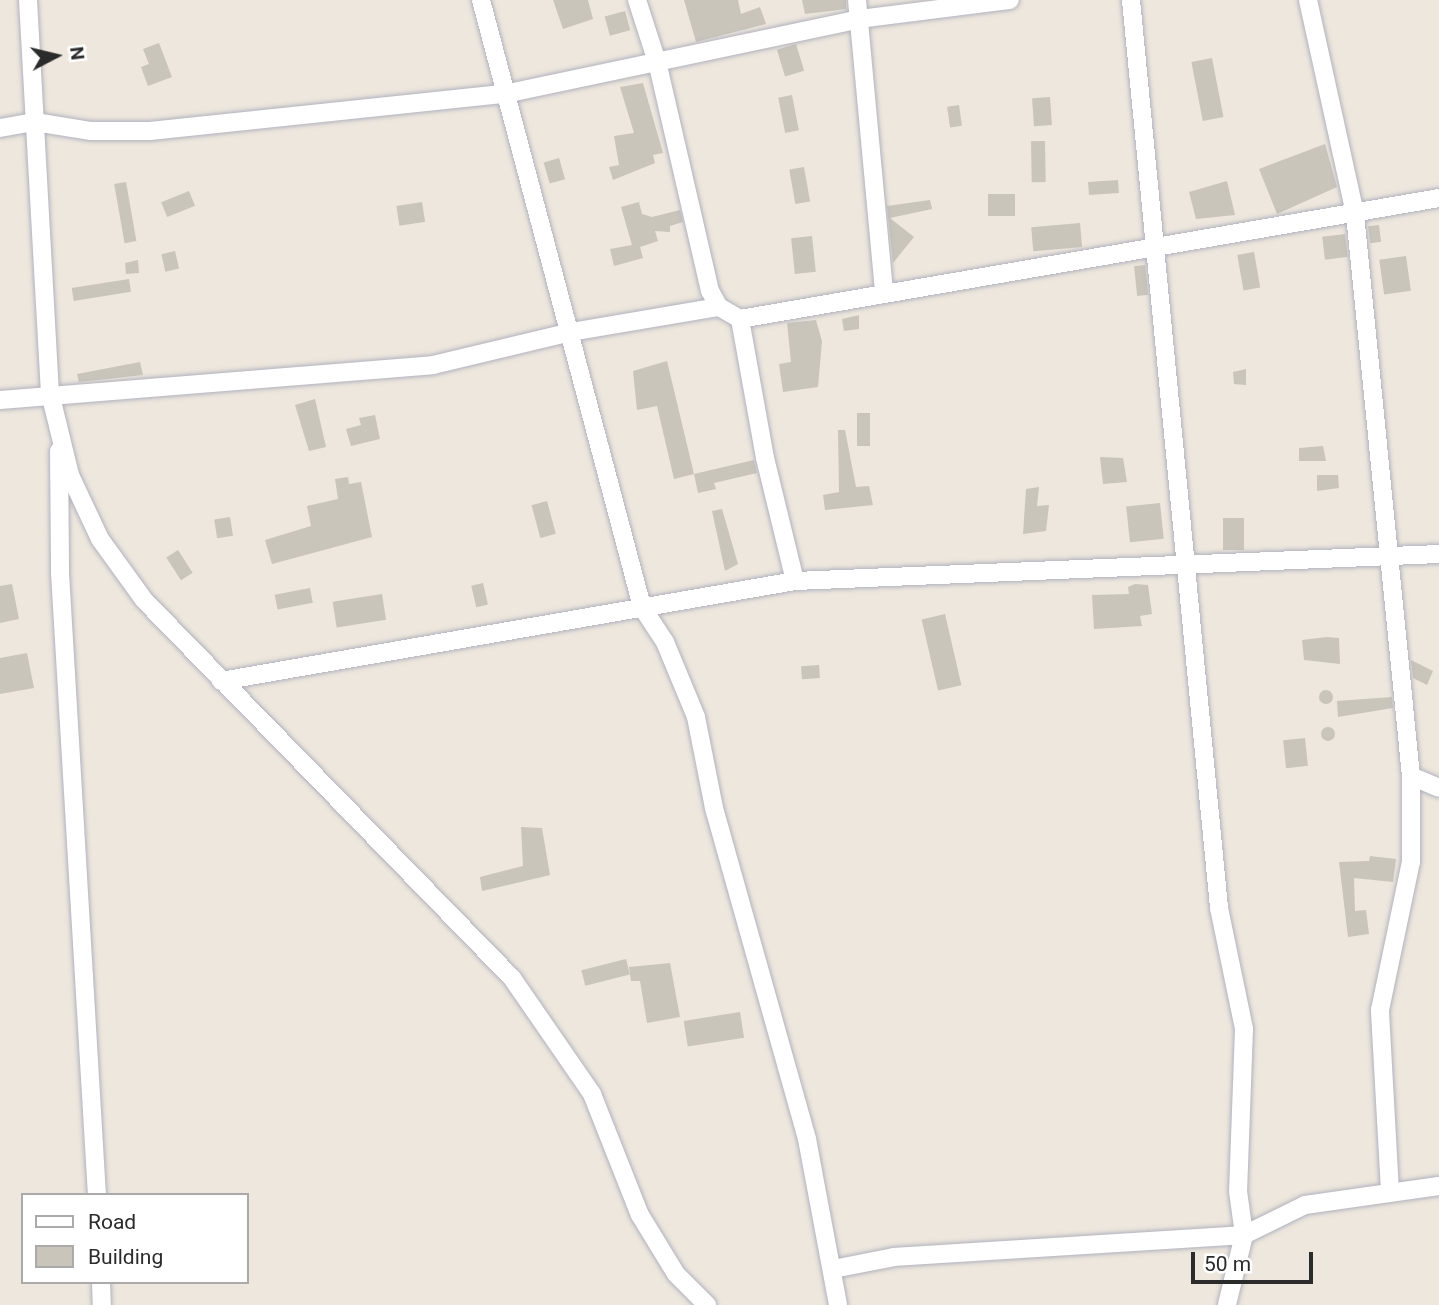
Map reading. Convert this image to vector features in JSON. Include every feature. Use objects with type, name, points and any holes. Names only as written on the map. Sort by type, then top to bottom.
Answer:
[{"type":"street","points":[[28,0],[50,393],[70,475],[100,539],[144,600],[220,681],[512,978],[592,1094],[640,1215],[676,1274],[707,1305]]},
{"type":"street","points":[[481,0],[509,93],[642,607],[670,654],[696,717],[717,821],[807,1139],[838,1305]]},
{"type":"street","points":[[637,0],[658,65],[710,291],[719,307],[740,318],[884,292],[1154,251],[1439,198]]},
{"type":"street","points":[[857,0],[884,292]]},
{"type":"street","points":[[0,128],[36,122],[91,131],[150,131],[509,93],[658,65],[859,19],[1010,0]]},
{"type":"street","points":[[1131,0],[1219,908],[1244,1029],[1238,1191],[1244,1235],[1227,1305]]},
{"type":"street","points":[[1308,0],[1355,214],[1411,776],[1411,862],[1380,1010],[1390,1191]]},
{"type":"street","points":[[0,400],[50,393],[433,365],[571,332],[719,307]]},
{"type":"street","points":[[740,318],[765,458],[795,581]]},
{"type":"street","points":[[60,434],[60,573],[97,1193]]},
{"type":"street","points":[[220,681],[795,581],[1439,554]]},
{"type":"street","points":[[1411,776],[1439,788]]},
{"type":"street","points":[[833,1269],[894,1257],[1244,1235],[1305,1205],[1439,1186]]},
{"type":"street","points":[[101,1284],[102,1305]]},
{"type":"building","points":[[553,0],[588,0],[593,19],[563,29]]},
{"type":"building","points":[[684,0],[738,0],[741,14],[760,7],[766,24],[696,42]]},
{"type":"building","points":[[802,0],[846,0],[846,9],[805,14]]},
{"type":"building","points":[[625,11],[630,30],[610,36],[605,16]]},
{"type":"building","points":[[159,43],[172,77],[148,86],[141,67],[149,64],[143,49]]},
{"type":"building","points":[[796,44],[804,71],[785,77],[777,50]]},
{"type":"building","points":[[1212,58],[1223,117],[1203,121],[1191,62]]},
{"type":"building","points":[[643,83],[663,153],[653,155],[655,163],[613,180],[609,167],[619,165],[614,136],[634,133],[620,87]]},
{"type":"building","points":[[792,95],[799,130],[785,133],[778,98]]},
{"type":"building","points":[[1050,97],[1052,125],[1034,126],[1032,98]]},
{"type":"building","points":[[959,105],[962,126],[950,127],[947,107]]},
{"type":"building","points":[[1031,141],[1045,141],[1046,182],[1032,182]]},
{"type":"building","points":[[1325,144],[1337,187],[1277,214],[1259,169]]},
{"type":"building","points":[[559,158],[565,179],[550,184],[544,162]]},
{"type":"building","points":[[804,167],[810,201],[795,204],[789,170]]},
{"type":"building","points":[[1118,180],[1119,193],[1089,195],[1088,182]]},
{"type":"building","points":[[1227,181],[1235,215],[1196,219],[1189,192]]},
{"type":"building","points":[[126,182],[136,241],[125,243],[114,184]]},
{"type":"building","points":[[189,191],[195,206],[167,217],[161,202]]},
{"type":"building","points":[[988,194],[1015,194],[1015,216],[988,216]]},
{"type":"building","points":[[930,200],[932,209],[890,218],[914,237],[893,263],[887,206]]},
{"type":"building","points":[[422,202],[425,222],[399,226],[396,206]]},
{"type":"building","points":[[639,202],[642,214],[652,217],[680,210],[683,222],[670,226],[670,232],[655,231],[658,241],[640,247],[643,258],[614,266],[610,249],[632,245],[621,207]]},
{"type":"building","points":[[1080,223],[1082,247],[1033,251],[1031,227]]},
{"type":"building","points":[[1379,225],[1381,242],[1370,243],[1368,226]]},
{"type":"building","points":[[1345,234],[1348,257],[1325,260],[1322,237]]},
{"type":"building","points":[[812,236],[816,272],[795,274],[791,238]]},
{"type":"building","points":[[175,251],[179,269],[165,272],[161,254]]},
{"type":"building","points":[[1254,252],[1260,287],[1244,290],[1237,255]]},
{"type":"building","points":[[1406,256],[1411,291],[1384,294],[1379,260]]},
{"type":"building","points":[[138,260],[139,273],[126,274],[125,263]]},
{"type":"building","points":[[1145,265],[1148,295],[1137,296],[1134,266]]},
{"type":"building","points":[[129,279],[131,292],[74,301],[72,288]]},
{"type":"building","points":[[859,315],[859,329],[844,331],[842,319]]},
{"type":"building","points":[[816,320],[822,341],[818,387],[783,392],[779,364],[791,362],[787,323]]},
{"type":"building","points":[[667,361],[694,474],[674,479],[657,406],[637,410],[633,371]]},
{"type":"building","points":[[140,362],[143,375],[79,382],[77,374]]},
{"type":"building","points":[[1246,369],[1246,385],[1234,384],[1233,372]]},
{"type":"building","points":[[315,399],[326,447],[309,451],[295,405]]},
{"type":"building","points":[[857,413],[870,413],[870,446],[857,446]]},
{"type":"building","points":[[375,415],[380,439],[351,446],[346,429],[361,425],[359,418]]},
{"type":"building","points":[[838,430],[845,430],[856,487],[869,486],[873,505],[825,510],[823,495],[839,492]]},
{"type":"building","points":[[1323,446],[1326,461],[1299,461],[1299,448]]},
{"type":"building","points":[[1100,457],[1123,458],[1127,482],[1103,484]]},
{"type":"building","points":[[754,460],[757,473],[714,483],[716,489],[698,493],[694,474]]},
{"type":"building","points":[[1317,475],[1338,475],[1339,488],[1317,491]]},
{"type":"building","points":[[348,477],[349,484],[361,482],[372,537],[272,564],[265,540],[311,526],[307,506],[338,499],[335,479]]},
{"type":"building","points":[[1039,487],[1037,506],[1049,505],[1046,531],[1023,534],[1026,489]]},
{"type":"building","points":[[547,501],[556,534],[540,538],[532,505]]},
{"type":"building","points":[[1160,503],[1164,539],[1130,542],[1126,507]]},
{"type":"building","points":[[722,509],[738,564],[725,571],[712,511]]},
{"type":"building","points":[[230,517],[233,536],[217,538],[214,520]]},
{"type":"building","points":[[1223,518],[1244,518],[1244,550],[1223,550]]},
{"type":"building","points":[[178,550],[193,573],[181,580],[166,558]]},
{"type":"building","points":[[483,583],[488,604],[476,607],[471,586]]},
{"type":"building","points":[[12,584],[19,619],[0,623],[0,586]]},
{"type":"building","points":[[1135,584],[1148,585],[1152,614],[1140,616],[1142,626],[1094,629],[1092,595],[1129,594],[1128,587]]},
{"type":"building","points":[[310,588],[313,603],[278,610],[275,595]]},
{"type":"building","points":[[382,594],[386,620],[337,628],[333,602]]},
{"type":"building","points":[[945,614],[961,685],[938,691],[922,619]]},
{"type":"building","points":[[1339,638],[1340,664],[1304,660],[1302,640]]},
{"type":"building","points":[[27,653],[34,688],[0,694],[0,658]]},
{"type":"building","points":[[1411,660],[1433,671],[1427,685],[1413,678]]},
{"type":"building","points":[[819,665],[820,678],[802,679],[801,666]]},
{"type":"building","points":[[1323,690],[1329,690],[1333,697],[1329,704],[1323,704],[1319,700],[1319,694]]},
{"type":"building","points":[[1392,697],[1393,708],[1338,717],[1337,701]]},
{"type":"building","points":[[1328,727],[1333,729],[1333,739],[1328,741],[1323,739],[1321,734],[1323,729]]},
{"type":"building","points":[[1305,738],[1308,766],[1286,768],[1283,740]]},
{"type":"building","points":[[521,827],[542,828],[550,875],[482,891],[480,877],[523,866]]},
{"type":"building","points":[[1370,856],[1396,859],[1393,882],[1354,878],[1355,911],[1366,910],[1369,934],[1348,937],[1339,862],[1369,861]]},
{"type":"building","points":[[626,959],[630,975],[585,986],[581,970]]},
{"type":"building","points":[[670,963],[680,1017],[647,1023],[640,981],[631,981],[629,967]]},
{"type":"building","points":[[740,1012],[744,1038],[688,1047],[684,1021]]}]
